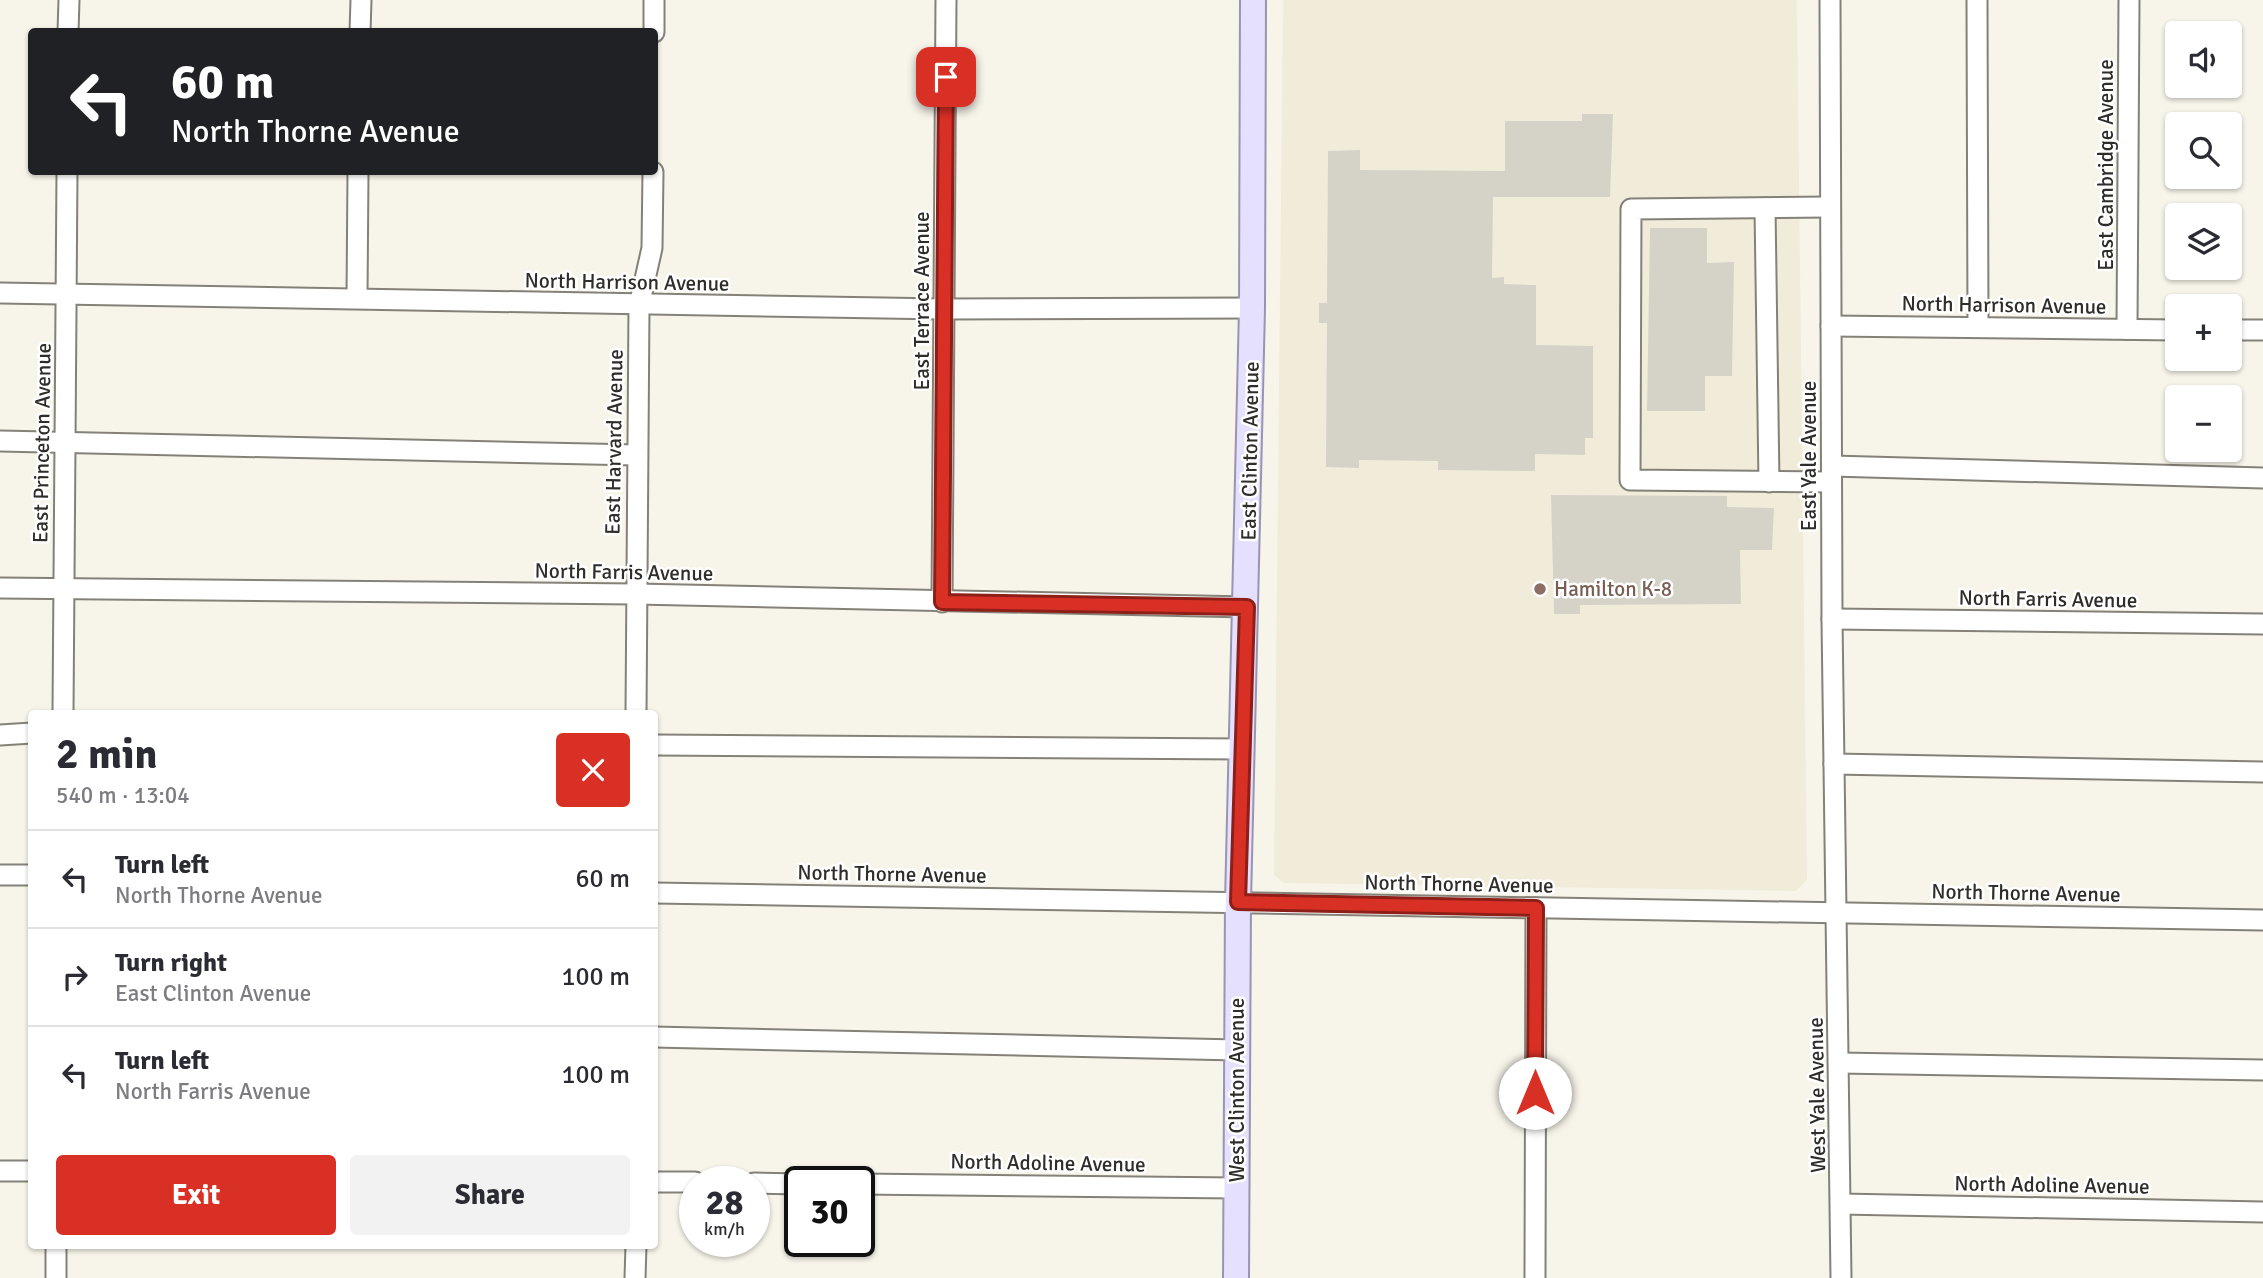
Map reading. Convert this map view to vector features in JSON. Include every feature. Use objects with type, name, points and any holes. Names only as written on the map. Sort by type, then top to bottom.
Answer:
[{"type":"main road","name":"East Clinton Avenue","points":[[1238,902],[1252,308],[1253,0]]},
{"type":"main road","name":"West Clinton Avenue","points":[[1236,1278],[1238,902]]},
{"type":"street","points":[[68,28],[69,0]]},
{"type":"street","points":[[360,28],[361,0]]},
{"type":"street","points":[[654,0],[654,28]]},
{"type":"street","name":"East Terrace Avenue","points":[[942,602],[946,0]]},
{"type":"street","name":"East Yale Avenue","points":[[1830,0],[1832,619],[1838,912]]},
{"type":"street","points":[[1977,0],[1978,326]]},
{"type":"street","name":"East Cambridge Avenue","points":[[2127,330],[2129,0]]},
{"type":"street","name":"East Princeton Avenue","points":[[63,710],[67,175]]},
{"type":"street","points":[[357,298],[358,175]]},
{"type":"street","name":"East Harvard Avenue","points":[[636,710],[639,306],[652,248],[653,175]]},
{"type":"street","points":[[1829,207],[1631,209],[1630,480],[1769,482],[1832,474],[2263,478]]},
{"type":"street","points":[[1765,208],[1769,482]]},
{"type":"street","name":"North Harrison Avenue","points":[[0,293],[357,298],[639,306],[1252,308]]},
{"type":"street","name":"North Harrison Avenue","points":[[1831,326],[2165,330]]},
{"type":"street","points":[[2242,330],[2263,330]]},
{"type":"street","points":[[0,441],[637,455]]},
{"type":"street","name":"North Farris Avenue","points":[[0,588],[636,594],[1247,607]]},
{"type":"street","name":"North Farris Avenue","points":[[1832,619],[2263,624]]},
{"type":"street","points":[[0,736],[28,733]]},
{"type":"street","points":[[658,745],[1242,749]]},
{"type":"street","points":[[1834,764],[2263,772]]},
{"type":"street","points":[[0,875],[28,876]]},
{"type":"street","name":"North Thorne Avenue","points":[[658,893],[2263,920]]},
{"type":"street","points":[[1535,1278],[1536,908]]},
{"type":"street","name":"West Yale Avenue","points":[[1838,912],[1841,1278]]},
{"type":"street","points":[[658,1037],[1237,1050]]},
{"type":"street","points":[[1839,1063],[2263,1070]]},
{"type":"street","points":[[0,1171],[28,1171]]},
{"type":"street","points":[[658,1182],[679,1182]]},
{"type":"street","name":"North Adoline Avenue","points":[[875,1184],[1237,1188]]},
{"type":"street","name":"North Adoline Avenue","points":[[1841,1204],[2263,1212]]},
{"type":"street","points":[[56,1278],[57,1249]]},
{"type":"street","points":[[635,1278],[636,1249]]},
{"type":"shaded area","name":"Hamilton K-8","points":[[1283,0],[1797,0],[1807,880],[1796,891],[1284,883],[1274,875]]},
{"type":"building","points":[[1582,114],[1613,114],[1610,197],[1493,197],[1492,278],[1504,277],[1504,284],[1536,285],[1536,345],[1593,346],[1593,438],[1585,438],[1585,455],[1535,454],[1535,471],[1438,470],[1438,461],[1359,460],[1359,468],[1326,467],[1327,323],[1319,323],[1319,303],[1327,303],[1328,151],[1360,150],[1360,170],[1505,171],[1505,121],[1582,121]]},
{"type":"building","points":[[1650,228],[1707,228],[1707,263],[1734,262],[1732,376],[1705,376],[1705,411],[1647,411]]},
{"type":"building","points":[[1551,495],[1727,496],[1727,507],[1774,508],[1772,550],[1740,550],[1741,604],[1580,605],[1580,614],[1554,614]]},
{"type":"place","name":"Hamilton K-8","points":[[1540,589]]},
{"type":"route","points":[[946,77],[942,602],[1247,607],[1238,902],[1536,908],[1535,1093]]}]
